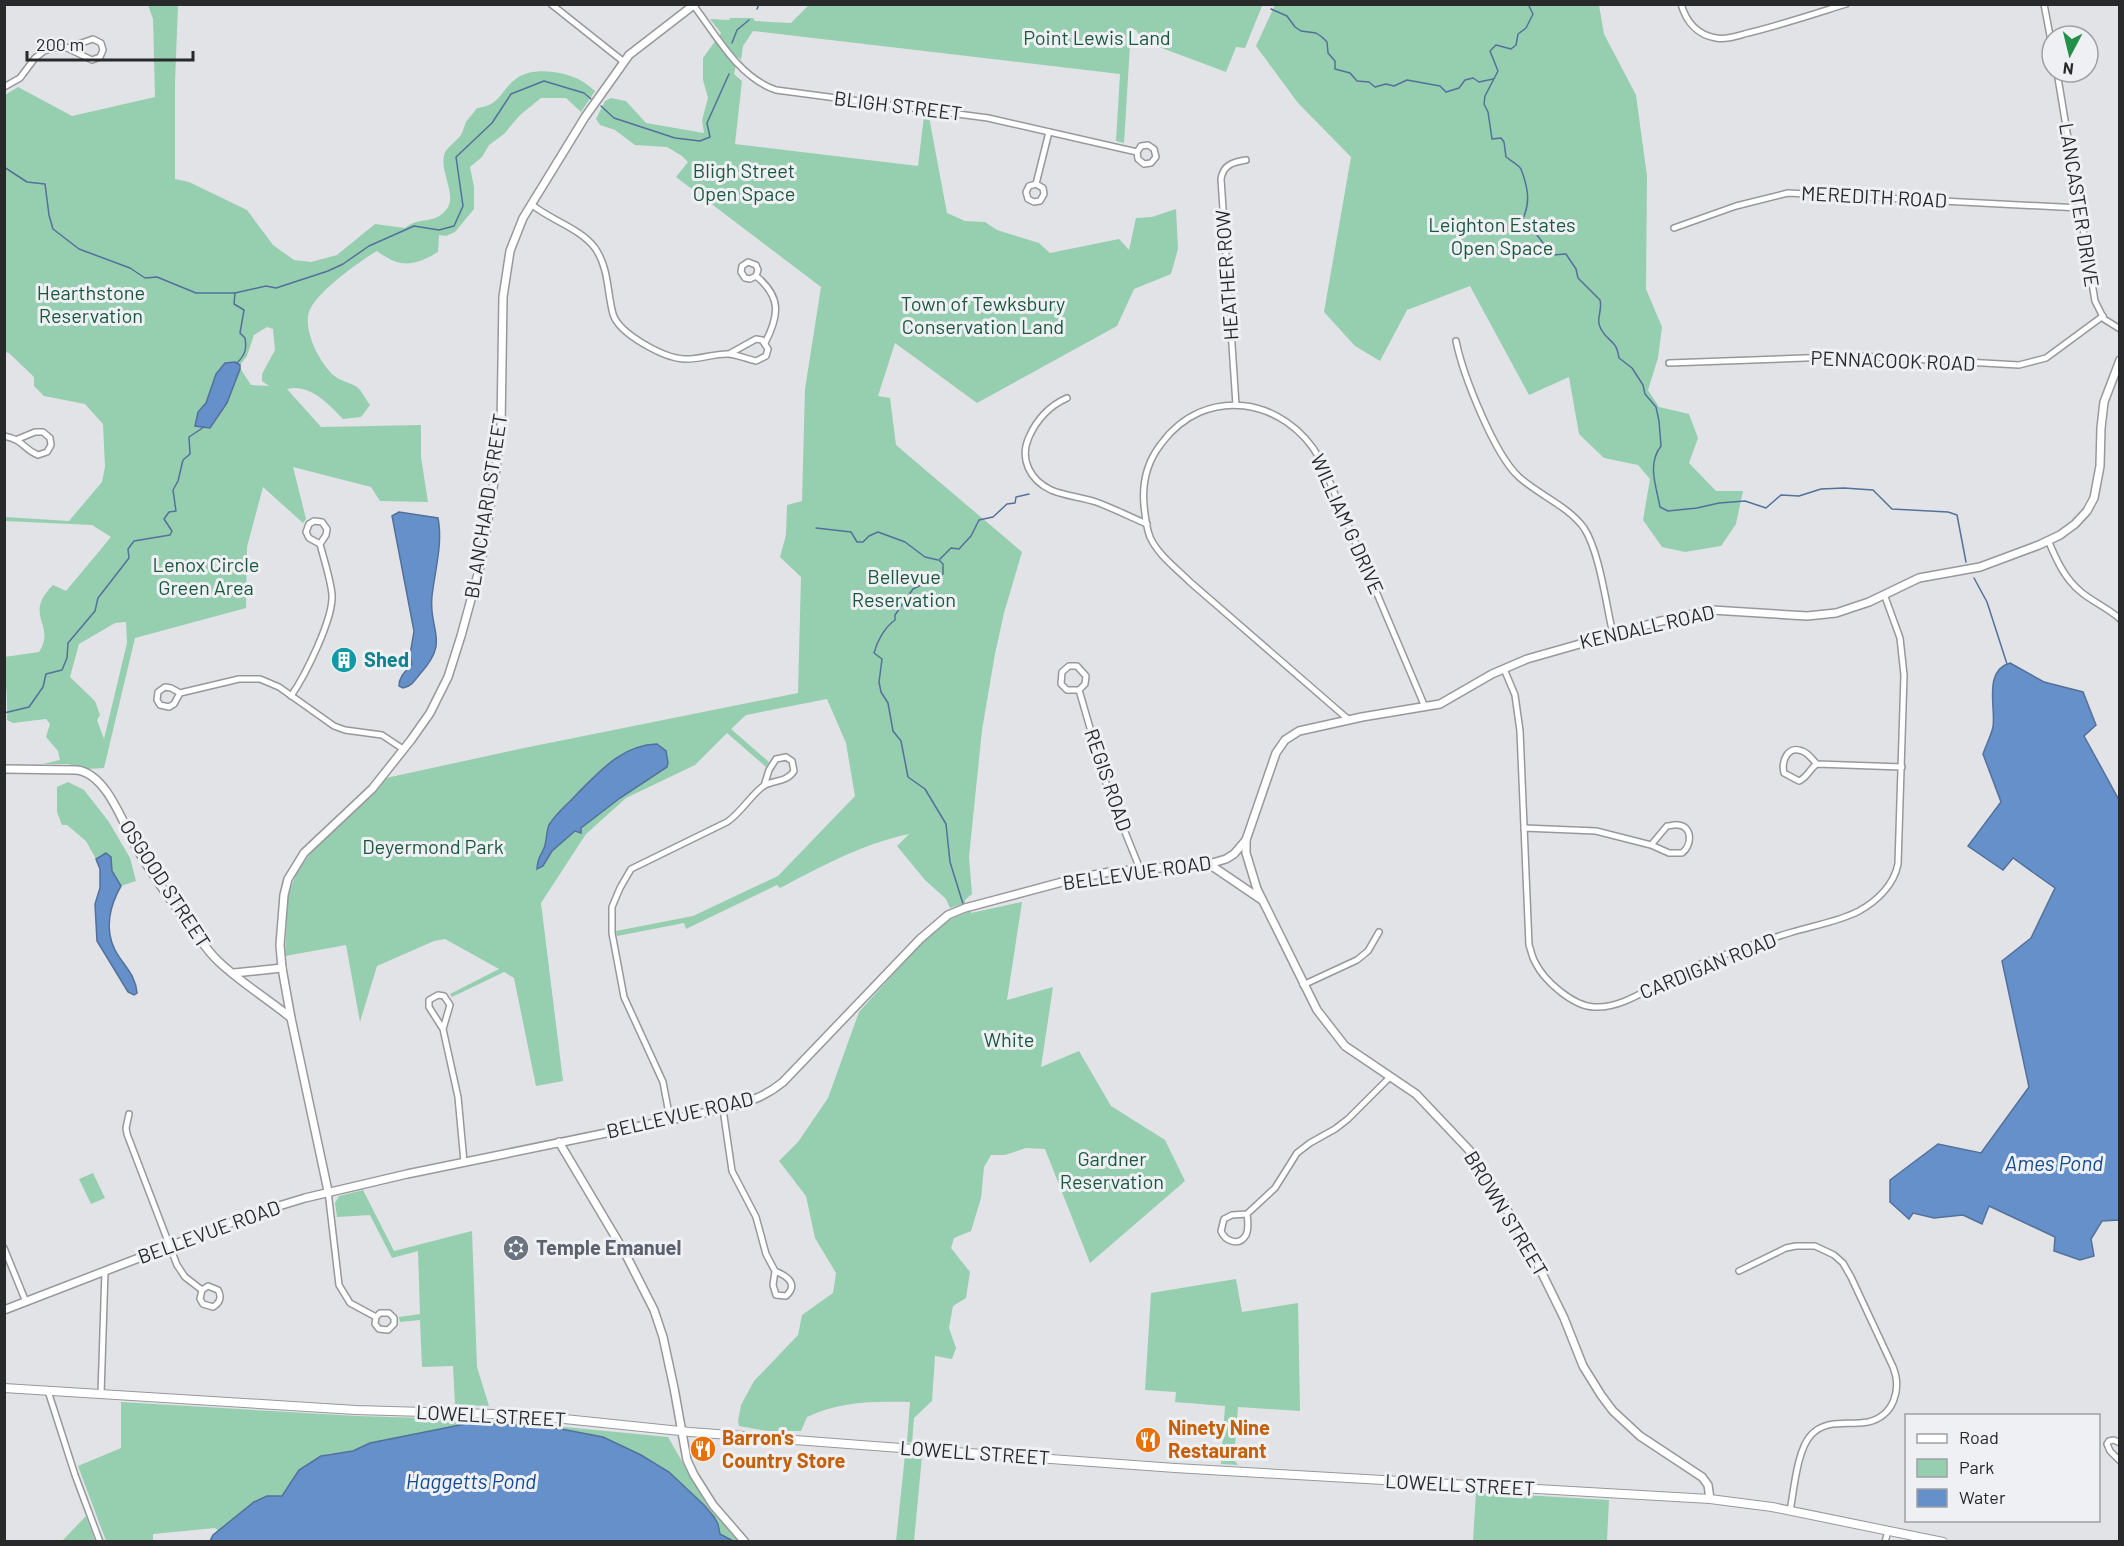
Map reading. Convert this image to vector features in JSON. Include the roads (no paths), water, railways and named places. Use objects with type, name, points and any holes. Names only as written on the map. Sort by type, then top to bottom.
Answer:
[{"type":"main road","name":"LOWELL STREET","points":[[4,1388],[367,1410],[510,1413],[682,1431],[1186,1468],[1710,1499],[1755,1504],[1943,1542]]},
{"type":"street","points":[[551,4],[624,62]]},
{"type":"street","points":[[1681,4],[1687,20],[1694,28],[1704,35],[1719,39],[1765,29],[1846,4]]},
{"type":"street","points":[[2044,4],[2048,24]]},
{"type":"street","name":"BLANCHARD STREET","points":[[291,1018],[280,945],[282,905],[288,879],[304,853],[372,789],[430,713],[452,669],[480,563],[501,427],[503,297],[510,251],[523,218],[598,98],[624,62],[645,42],[695,5]]},
{"type":"street","name":"BLIGH STREET","points":[[695,5],[742,69],[765,86],[786,92],[988,118],[1137,152]]},
{"type":"street","points":[[4,87],[20,78],[35,58],[44,51],[67,48],[93,39],[100,43],[103,50],[100,57],[92,60],[67,48]]},
{"type":"street","name":"LANCASTER DRIVE","points":[[2059,84],[2095,301],[2103,316]]},
{"type":"street","points":[[1036,184],[1049,132]]},
{"type":"street","name":"HEATHER ROW","points":[[1236,405],[1221,179],[1225,168],[1231,163],[1245,160]]},
{"type":"street","name":"MEREDITH ROAD","points":[[1674,228],[1736,206],[1788,193],[2080,208]]},
{"type":"street","points":[[531,204],[575,231],[595,249],[606,271],[613,316],[621,328],[632,337],[677,359],[729,354],[760,360],[767,353],[765,343],[773,327],[776,309],[770,290],[756,276]]},
{"type":"street","points":[[2103,316],[2120,329]]},
{"type":"street","name":"PENNACOOK ROAD","points":[[1669,363],[1849,356],[2019,365],[2034,363],[2046,358],[2103,316]]},
{"type":"street","points":[[729,354],[752,340],[759,339],[765,343]]},
{"type":"street","points":[[1456,341],[1470,387],[1507,463],[1521,479],[1571,515],[1584,529],[1594,551],[1613,634]]},
{"type":"street","name":"KENDALL ROAD","points":[[1273,762],[1276,753],[1292,734],[1408,708],[1440,704],[1527,658],[1712,610],[1797,615],[1829,614],[1869,602],[1919,578],[1980,567],[2048,540],[2075,524],[2087,511],[2094,498],[2100,466],[2104,402],[2120,360]]},
{"type":"street","points":[[1067,398],[1051,405],[1029,436],[1025,453],[1028,469],[1041,484],[1052,490],[1098,503],[1147,525]]},
{"type":"street","name":"WILLIAM G DRIVE","points":[[1349,720],[1170,563],[1150,536],[1144,487],[1147,470],[1161,444],[1187,418],[1220,406],[1236,405],[1264,410],[1298,429],[1312,444],[1425,707]]},
{"type":"street","points":[[4,436],[18,439],[40,431],[49,436],[51,445],[45,453],[38,455],[31,452],[18,439]]},
{"type":"street","points":[[291,696],[306,671],[331,607],[332,591],[320,544],[309,538],[306,532],[309,524],[314,521],[322,522],[327,529],[326,536],[320,544]]},
{"type":"street","points":[[2048,540],[2068,580],[2081,592],[2120,619]]},
{"type":"street","name":"CARDIGAN ROAD","points":[[1504,669],[1518,708],[1529,945],[1534,961],[1541,972],[1566,996],[1579,1004],[1594,1007],[1608,1006],[1625,1001],[1702,963],[1857,912],[1882,894],[1896,873],[1898,864],[1904,702],[1903,658],[1896,623],[1884,594]]},
{"type":"street","name":"REGIS ROAD","points":[[1069,666],[1077,666],[1084,672],[1085,684],[1079,690],[1067,690],[1061,684],[1062,672],[1069,666]]},
{"type":"street","points":[[180,693],[176,703],[171,707],[162,706],[157,700],[158,692],[165,687],[180,693],[250,678],[269,682],[334,726],[345,730],[382,735],[403,749]]},
{"type":"street","name":"REGIS ROAD","points":[[1079,690],[1108,790],[1140,869]]},
{"type":"street","points":[[1817,764],[1808,754],[1801,750],[1794,750],[1787,754],[1783,767],[1784,773],[1799,781],[1806,778],[1812,767],[1817,764],[1902,767]]},
{"type":"street","points":[[670,1119],[663,1082],[624,997],[612,933],[612,907],[632,869],[719,827],[736,816],[764,786],[769,770],[776,759],[786,757],[792,760],[795,767],[790,777],[764,786]]},
{"type":"street","name":"BELLEVUE ROAD","points":[[4,1310],[269,1209],[328,1191],[758,1099],[783,1082],[920,939],[948,915],[964,908],[1077,878],[1140,869],[1209,864],[1226,859],[1246,840],[1273,762]]},
{"type":"street","name":"OSGOOD STREET","points":[[4,769],[77,770],[97,780],[114,805],[137,848],[210,953],[291,1018]]},
{"type":"street","points":[[1524,828],[1596,831],[1651,845],[1669,853],[1682,853],[1690,844],[1690,838],[1685,828],[1680,825],[1667,826],[1651,845]]},
{"type":"street","name":"BROWN STREET","points":[[1246,840],[1246,853],[1250,868],[1264,902],[1317,1010],[1345,1046],[1421,1099],[1468,1150],[1482,1169],[1540,1270],[1564,1318],[1583,1366],[1601,1395],[1613,1411],[1640,1436],[1702,1477],[1708,1485],[1710,1499]]},
{"type":"street","points":[[1209,864],[1264,902]]},
{"type":"street","points":[[1303,985],[1358,960],[1368,951],[1379,932]]},
{"type":"street","points":[[233,973],[282,968]]},
{"type":"street","points":[[443,1029],[450,1005],[447,998],[438,995],[429,1000],[429,1007],[443,1029],[458,1097],[464,1162]]},
{"type":"street","points":[[291,1018],[328,1191],[339,1285],[350,1303],[376,1317]]},
{"type":"street","points":[[1247,1214],[1246,1236],[1234,1242],[1225,1239],[1221,1227],[1224,1219],[1232,1215],[1247,1214],[1275,1188],[1298,1153],[1310,1143],[1335,1130],[1390,1077]]},
{"type":"street","points":[[723,1108],[732,1171],[756,1217],[766,1254],[775,1271],[788,1277],[792,1284],[786,1296],[776,1295],[772,1286],[775,1271]]},
{"type":"street","points":[[129,1114],[127,1134],[170,1247],[182,1274],[202,1290]]},
{"type":"street","points":[[559,1142],[625,1253],[654,1310],[663,1337],[687,1460],[693,1475],[713,1505],[745,1542]]},
{"type":"street","points":[[1739,1270],[1791,1247],[1815,1246],[1834,1255],[1843,1263],[1851,1277],[1897,1379],[1897,1391],[1893,1403],[1878,1418],[1863,1422],[1826,1425],[1810,1436],[1803,1451],[1790,1511]]},
{"type":"street","points":[[4,1248],[26,1302]]},
{"type":"street","points":[[101,1394],[105,1271]]},
{"type":"street","points":[[48,1391],[75,1475],[100,1542]]},
{"type":"street","points":[[2120,1443],[2112,1440],[2107,1444],[2110,1451],[2120,1461]]},
{"type":"street","points":[[1885,1542],[1888,1530]]},
{"type":"water","points":[[235,362],[240,365],[240,369],[227,403],[210,428],[195,426],[198,412],[206,403],[216,374],[225,363]]},
{"type":"water","points":[[399,512],[438,518],[440,537],[432,596],[436,644],[429,662],[415,681],[403,688],[399,686],[399,682],[412,664],[410,655],[414,631],[392,516]]},
{"type":"water","name":"Ames Pond","points":[[2010,663],[2044,682],[2083,692],[2096,725],[2084,736],[2119,800],[2119,1220],[2102,1221],[2091,1239],[2094,1256],[2080,1260],[2054,1251],[2055,1237],[1989,1206],[1982,1224],[1963,1215],[1934,1218],[1913,1213],[1909,1219],[1890,1202],[1890,1180],[1938,1144],[1981,1153],[2029,1087],[2002,961],[2031,938],[2055,888],[2013,858],[2003,870],[1968,846],[2001,802],[1983,754],[1993,727],[1993,690],[1996,674]]},
{"type":"water","points":[[657,744],[666,751],[667,767],[620,798],[581,828],[581,833],[575,831],[552,851],[543,866],[537,869],[549,825],[559,813],[612,761],[633,749]]},
{"type":"water","points":[[106,853],[111,857],[112,871],[121,886],[111,909],[110,934],[115,950],[134,981],[137,993],[134,995],[128,992],[97,941],[95,904],[100,888],[100,869],[96,859]]},
{"type":"water","name":"Haggetts Pond","points":[[470,1423],[561,1429],[603,1437],[641,1455],[669,1472],[714,1517],[720,1534],[733,1541],[210,1541],[213,1535],[254,1502],[267,1496],[282,1496],[299,1470],[321,1456],[353,1451],[370,1443]]},
{"type":"waterway","points":[[757,9],[759,4]]},
{"type":"waterway","points":[[1528,4],[1533,14],[1526,28],[1518,34],[1516,45],[1511,49],[1496,45],[1490,51],[1498,71],[1485,96],[1484,104],[1488,112],[1492,139],[1501,138],[1504,142],[1506,157],[1520,167],[1524,177],[1527,204],[1520,225],[1537,235],[1552,255],[1566,254],[1576,269],[1578,278],[1600,300],[1599,325],[1601,329],[1616,347],[1619,358],[1632,368],[1643,385],[1645,394],[1656,407],[1661,446],[1653,467],[1660,507],[1668,511],[1745,501],[1766,508],[1781,495],[1799,496],[1821,489],[1873,490],[1892,509],[1948,512],[1957,515],[1966,562]]},
{"type":"waterway","points":[[1271,9],[1287,16],[1301,31],[1316,33],[1322,37],[1327,42],[1328,53],[1335,61],[1335,69],[1350,73],[1357,81],[1369,82],[1375,87],[1386,84],[1394,86],[1407,80],[1440,86],[1446,92],[1459,88],[1465,80],[1473,78],[1479,82],[1493,79]]},
{"type":"waterway","points":[[732,43],[737,30],[749,20]]},
{"type":"waterway","points":[[601,106],[614,118],[675,138],[700,141],[710,137],[707,123],[729,74]]},
{"type":"waterway","points":[[4,167],[27,182],[45,184],[53,229],[79,249],[130,268],[145,278],[157,277],[196,293],[235,293],[266,286],[276,288],[328,271],[343,264],[369,246],[414,226],[439,230],[454,226],[463,206],[456,157],[492,123],[511,94],[544,81],[584,93],[591,99]]},
{"type":"waterway","points":[[235,293],[234,304],[244,310],[240,333],[245,338],[246,345],[245,352],[237,363]]},
{"type":"waterway","points":[[4,713],[29,707],[43,687],[46,674],[62,670],[67,658],[68,643],[95,611],[98,598],[129,558],[128,549],[134,541],[170,535],[172,531],[164,519],[169,512],[176,511],[173,490],[178,481],[183,460],[190,454],[189,437],[204,427]]},
{"type":"waterway","points":[[940,559],[951,548],[959,549],[971,536],[979,520],[993,517],[1007,504],[1015,503],[1016,497],[1029,494]]},
{"type":"waterway","points":[[816,528],[851,532],[857,542],[863,542],[878,532],[905,542],[925,557],[938,560]]},
{"type":"waterway","points":[[939,560],[943,564],[943,574],[913,589],[895,615],[895,620],[882,635],[874,653],[882,659],[879,682],[881,692],[888,703],[893,731],[901,741],[908,777],[925,789],[946,824],[950,862],[964,907]]},
{"type":"waterway","points":[[1974,578],[1987,602],[2007,664]]},
{"type":"place","name":"Shed","points":[[344,660]]},
{"type":"place","name":"Temple Emanuel","points":[[516,1248]]},
{"type":"place","name":"Ninety Nine Restaurant","points":[[1148,1440]]},
{"type":"place","name":"Barron's Country Store","points":[[703,1449]]},
{"type":"park label","name":"Point Lewis Land","points":[[1097,38]]},
{"type":"park label","name":"Bligh Street Open Space","points":[[744,182]]},
{"type":"park label","name":"Leighton Estates Open Space","points":[[1502,236]]},
{"type":"park label","name":"Hearthstone Reservation","points":[[91,304]]},
{"type":"park label","name":"Town of Tewksbury Conservation Land","points":[[983,316]]},
{"type":"park label","name":"Lenox Circle Green Area","points":[[206,576]]},
{"type":"park label","name":"Bellevue Reservation","points":[[904,588]]},
{"type":"park label","name":"Deyermond Park","points":[[433,847]]},
{"type":"park label","name":"White","points":[[1009,1040]]},
{"type":"park label","name":"Gardner Reservation","points":[[1112,1170]]}]
